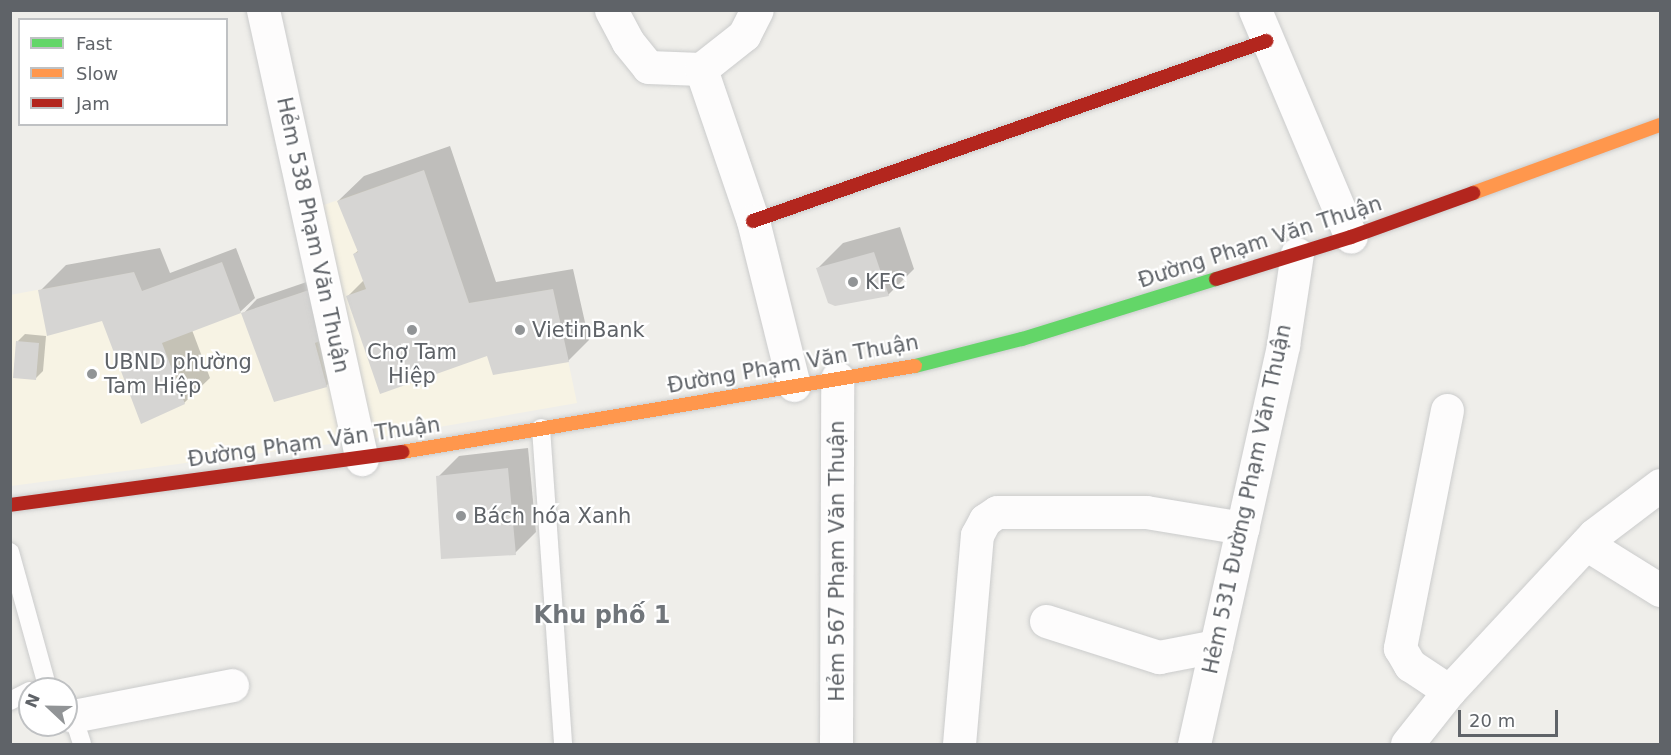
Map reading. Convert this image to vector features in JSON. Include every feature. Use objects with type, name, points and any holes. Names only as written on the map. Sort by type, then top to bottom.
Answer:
[{"type":"main road","points":[[753,221],[1266,41]]},
{"type":"main road","name":"Đường Phạm Văn Thuận","points":[[10,506],[362,459],[794,385],[837,378],[878,375],[1022,339],[1351,237],[1660,125]]},
{"type":"street","name":"Hẻm 538 Phạm Văn Thuận","points":[[263,10],[362,459]]},
{"type":"street","points":[[610,10],[628,42],[648,67],[701,69],[744,35],[756,10]]},
{"type":"street","points":[[1255,10],[1266,41],[1351,237]]},
{"type":"street","points":[[701,69],[753,221],[794,385]]},
{"type":"street","name":"Hẻm 531 Đường Phạm Văn Thuận","points":[[1194,744],[1282,345],[1297,254]]},
{"type":"street","name":"Hẻm 567 Phạm Văn Thuận","points":[[836,744],[837,378]]},
{"type":"street","points":[[1447,410],[1400,648],[1410,665],[1449,691]]},
{"type":"street","points":[[1407,744],[1449,691],[1586,544],[1660,485]]},
{"type":"street","points":[[959,744],[977,535],[985,520],[997,512],[1146,512],[1243,528]]},
{"type":"street","points":[[1586,544],[1660,590]]},
{"type":"street","points":[[1046,621],[1159,657],[1216,646]]},
{"type":"street","points":[[78,723],[232,685]]},
{"type":"lane","points":[[541,428],[563,744]]},
{"type":"lane","points":[[10,552],[38,677]]},
{"type":"shaded area","name":"Chợ Tam Hiệp","points":[[424,170],[469,303],[553,289],[577,403],[370,439],[318,207]]},
{"type":"shaded area","points":[[222,262],[241,313],[312,289],[346,442],[11,486],[10,295],[134,272],[142,291]]},
{"type":"building","name":"Chợ Tam Hiệp","points":[[424,170],[469,303],[553,289],[569,362],[493,375],[487,356],[380,394],[346,296],[366,289],[353,254],[358,252],[337,201]]},
{"type":"building","name":"KFC","points":[[874,252],[889,296],[835,306],[828,303],[816,268]]},
{"type":"building","points":[[222,262],[241,313],[162,343],[185,404],[141,424],[102,321],[47,336],[38,290],[134,272],[142,291]]},
{"type":"building","points":[[312,289],[324,339],[315,343],[327,387],[274,402],[241,313]]},
{"type":"building","points":[[16,341],[39,343],[36,380],[13,378]]},
{"type":"building","name":"Bách hóa Xanh","points":[[508,468],[516,555],[441,559],[436,476]]},
{"type":"traffic: fast","points":[[915,366],[1022,339],[1216,279]]},
{"type":"traffic: slow","points":[[1473,193],[1660,125]]},
{"type":"traffic: slow","points":[[402,452],[915,366]]},
{"type":"traffic: jam","points":[[753,221],[1266,41]]},
{"type":"traffic: jam","points":[[1216,279],[1351,237],[1473,193]]},
{"type":"traffic: jam","points":[[10,505],[402,452]]},
{"type":"place","name":"KFC","points":[[853,282]]},
{"type":"place","name":"Chợ Tam Hiệp","points":[[412,330]]},
{"type":"place","name":"VietinBank","points":[[520,330]]},
{"type":"place","name":"UBND phường Tam Hiệp","points":[[92,374]]},
{"type":"place","name":"Bách hóa Xanh","points":[[461,516]]},
{"type":"district","name":"Khu phố 1","points":[[602,616]]}]
